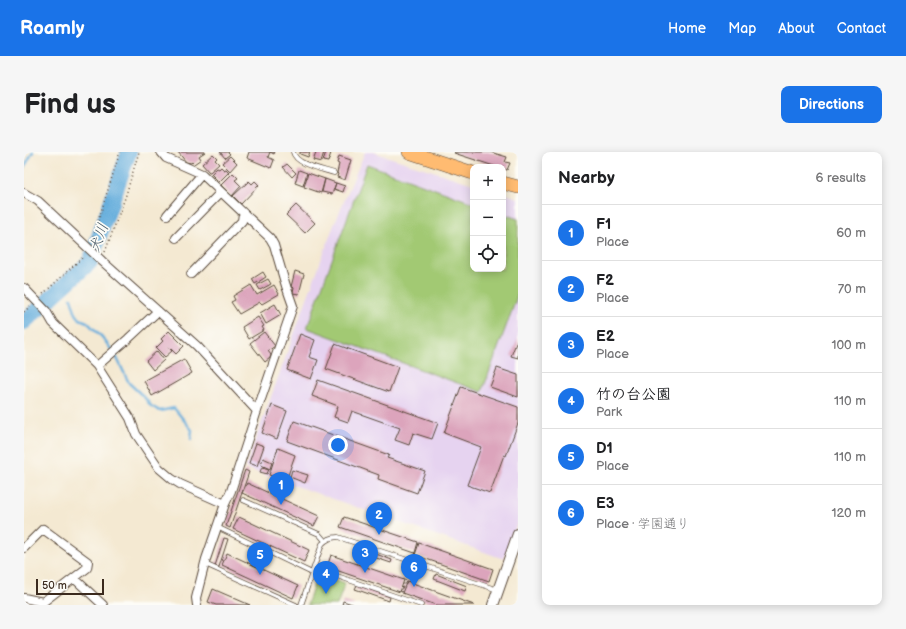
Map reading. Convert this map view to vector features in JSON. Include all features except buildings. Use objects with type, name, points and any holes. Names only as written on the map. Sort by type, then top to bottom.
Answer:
[{"type":"main road","points":[[409,152],[470,172]]},
{"type":"main road","points":[[506,184],[518,187]]},
{"type":"street","points":[[161,152],[166,158],[202,174],[272,240],[293,306],[231,491],[217,526],[196,598],[197,605]]},
{"type":"street","points":[[166,215],[202,174]]},
{"type":"street","points":[[176,238],[221,192]]},
{"type":"street","points":[[24,193],[38,201],[100,260],[197,346],[257,411]]},
{"type":"street","points":[[191,274],[242,221],[243,213]]},
{"type":"street","points":[[24,288],[46,311],[53,322],[97,366],[130,418],[136,434],[159,468],[172,479],[184,486],[225,504]]},
{"type":"street","points":[[97,366],[158,311]]},
{"type":"street","points":[[24,548],[43,529],[88,562],[87,568],[75,579],[43,602],[24,598]]},
{"type":"street","points":[[493,605],[518,534]]},
{"type":"street","points":[[75,579],[103,605]]},
{"type":"lane","points":[[293,152],[299,162],[334,173]]},
{"type":"lane","points":[[243,500],[319,534],[325,541]]},
{"type":"lane","points":[[217,526],[312,573]]},
{"type":"lane","points":[[301,605],[322,544],[332,537],[338,537],[498,591]]},
{"type":"lane","points":[[205,564],[296,605]]},
{"type":"lane","points":[[314,568],[421,605]]},
{"type":"path","points":[[100,260],[125,198],[139,152]]},
{"type":"path","points":[[399,597],[412,562]]},
{"type":"shaded area","points":[[365,152],[373,152],[470,183],[470,272],[506,272],[506,194],[518,198],[518,521],[504,559],[245,468],[334,225]]},
{"type":"green space","points":[[367,164],[470,202],[470,272],[506,272],[506,215],[518,219],[518,294],[482,392],[307,328]]},
{"type":"green space","points":[[318,573],[345,583],[337,605],[307,605]]},
{"type":"waterway","points":[[24,168],[33,152]]},
{"type":"waterway","name":"犬川","points":[[24,322],[90,262],[129,152]]},
{"type":"waterway","points":[[71,298],[76,314],[80,319],[87,322],[102,337],[116,356],[129,383],[151,406],[160,411],[174,408],[192,430],[191,439]]},
{"type":"place","name":"F1","points":[[281,505]]},
{"type":"place","name":"F2","points":[[379,535]]},
{"type":"place","name":"E2","points":[[365,573]]},
{"type":"place","name":"D1","points":[[260,575]]},
{"type":"place","name":"E3","points":[[414,587]]},
{"type":"place","name":"竹の台公園","points":[[326,594]]}]
